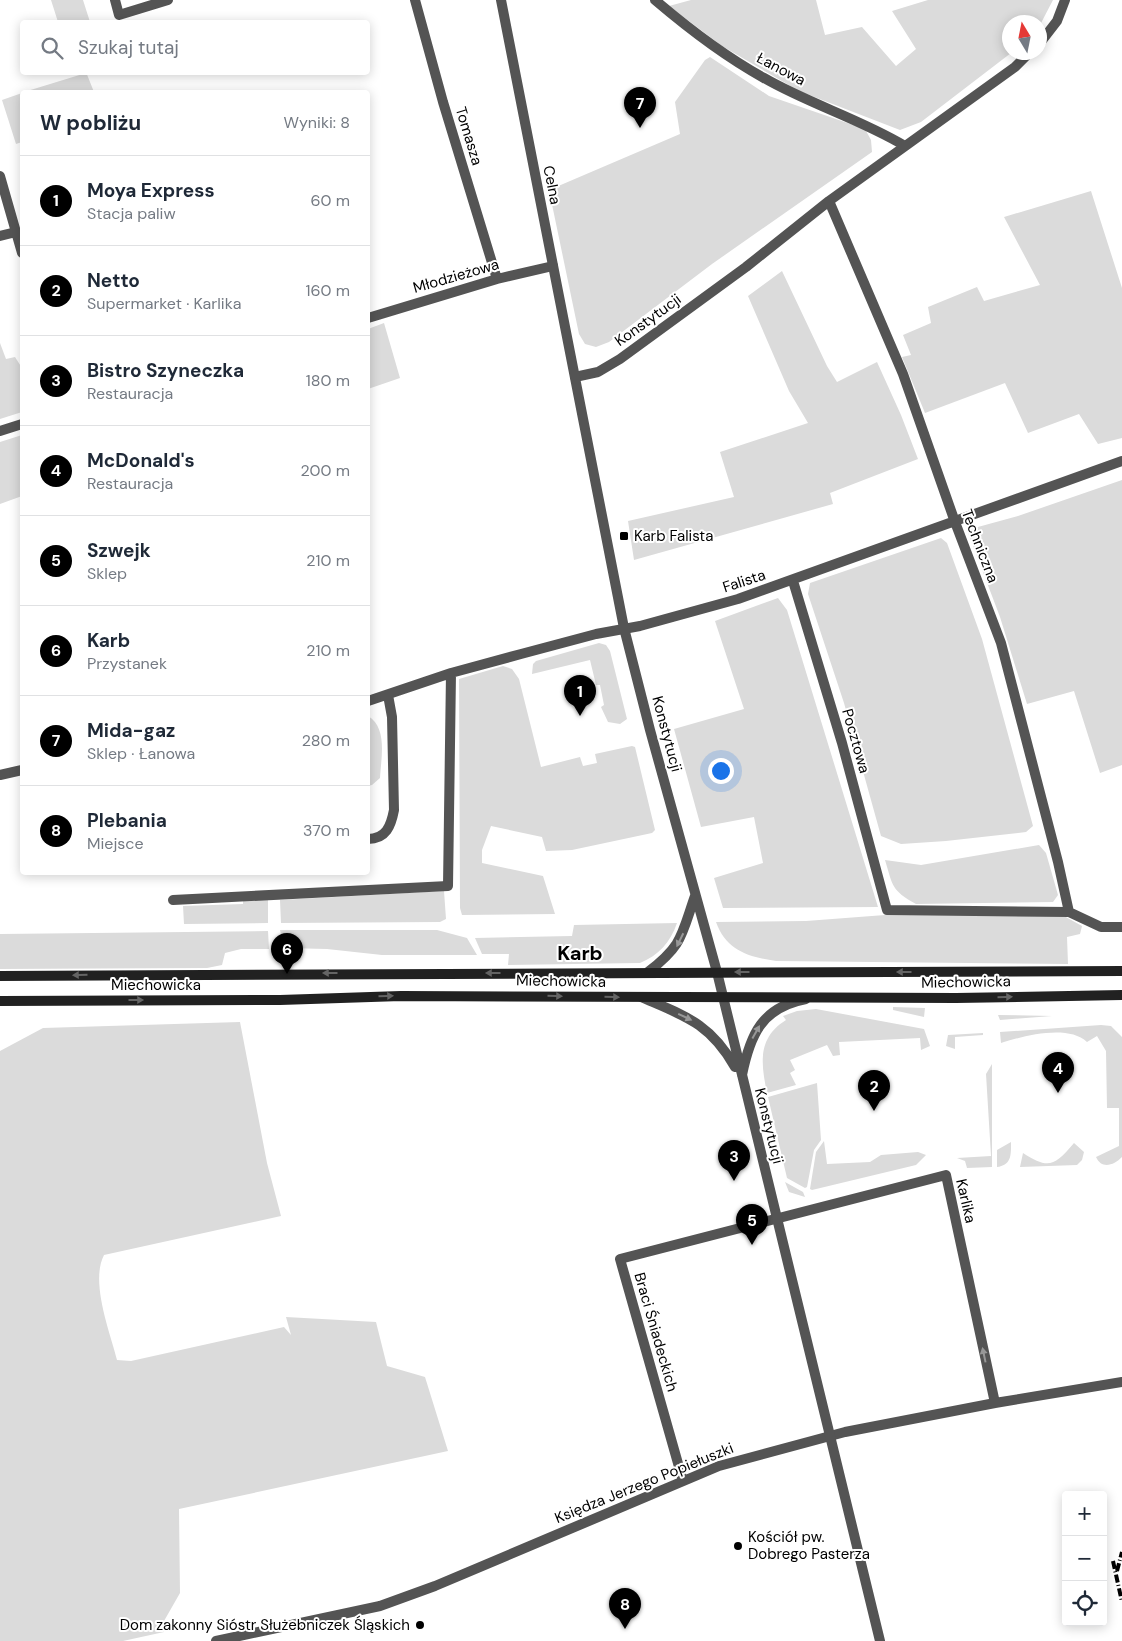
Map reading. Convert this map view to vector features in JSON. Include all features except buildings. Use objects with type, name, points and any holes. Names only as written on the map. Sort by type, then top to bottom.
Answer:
[{"type":"main road","name":"Miechowicka","points":[[0,976],[1122,971]]},
{"type":"main road","name":"Miechowicka","points":[[0,1001],[280,1000],[401,996],[816,998],[1118,995]]},
{"type":"street","points":[[115,0],[119,15],[168,0]]},
{"type":"street","name":"Tomasza","points":[[415,0],[443,102],[497,279]]},
{"type":"street","name":"Celna","points":[[501,0],[575,377]]},
{"type":"street","name":"Łanowa","points":[[655,0],[719,51],[764,79],[809,101],[876,129],[905,146]]},
{"type":"street","points":[[1047,34],[1057,21],[1065,0]]},
{"type":"street","name":"Konstytucji","points":[[880,1641],[717,972],[624,628],[575,377],[598,372],[620,359],[1021,60]]},
{"type":"street","points":[[0,176],[20,246]]},
{"type":"street","name":"Techniczna","points":[[830,201],[903,374],[955,522],[1001,643],[1058,862],[1069,912]]},
{"type":"street","points":[[0,236],[16,232]]},
{"type":"street","name":"Młodzieżowa","points":[[370,317],[497,279],[553,266]]},
{"type":"street","points":[[0,431],[20,425]]},
{"type":"street","name":"Falista","points":[[370,700],[451,673],[596,634],[684,615],[794,581],[1122,461]]},
{"type":"street","name":"Pocztowa","points":[[794,581],[842,742],[887,910],[1069,912]]},
{"type":"street","points":[[173,900],[448,886],[451,673]]},
{"type":"street","points":[[370,839],[374,839],[386,832],[392,825],[394,810],[392,716],[388,695]]},
{"type":"street","points":[[0,775],[20,770]]},
{"type":"street","points":[[648,972],[676,947],[683,934],[695,896]]},
{"type":"street","points":[[1069,912],[1101,927],[1122,927]]},
{"type":"street","points":[[641,997],[699,1023],[728,1053],[742,1079]]},
{"type":"street","points":[[742,1079],[746,1053],[754,1034],[762,1022],[780,1008],[816,998]]},
{"type":"street","name":"Karlika","points":[[776,1218],[946,1175],[995,1403]]},
{"type":"street","name":"Braci Śniadeckich","points":[[683,1481],[620,1258],[776,1218]]},
{"type":"street","name":"Księdza Jerzego Popiełuszki","points":[[216,1641],[380,1606],[435,1586],[719,1466],[830,1435],[995,1403],[1122,1382]]},
{"type":"shaded area","points":[[51,0],[83,0],[89,20],[57,20]]},
{"type":"shaded area","points":[[691,0],[816,0],[825,35],[862,27],[896,66],[916,49],[892,11],[928,0],[1053,0],[1045,15],[1002,15],[1002,60],[921,122],[900,130],[799,91],[722,46],[669,6]]},
{"type":"shaded area","points":[[710,57],[769,96],[865,129],[871,140],[872,152],[712,264],[609,342],[596,347],[585,344],[579,334],[549,190],[680,134],[675,102],[705,60]]},
{"type":"shaded area","points":[[79,75],[87,75],[93,90],[31,90]]},
{"type":"shaded area","points":[[20,94],[20,143],[16,144],[2,100]]},
{"type":"shaded area","points":[[1091,191],[1122,288],[1122,438],[1098,444],[1079,414],[1028,433],[1005,383],[925,413],[902,357],[911,355],[903,335],[931,323],[928,307],[977,287],[984,301],[1040,285],[1004,217]]},
{"type":"shaded area","points":[[782,271],[827,366],[837,382],[877,362],[918,459],[830,493],[833,504],[634,560],[628,521],[734,497],[720,452],[808,423],[789,391],[748,296]]},
{"type":"shaded area","points":[[384,323],[400,378],[370,388],[370,328]]},
{"type":"shaded area","points":[[0,343],[6,359],[15,357],[20,365],[20,413],[0,419]]},
{"type":"shaded area","points":[[20,436],[20,497],[0,504],[0,442]]},
{"type":"shaded area","points":[[1122,480],[1122,765],[1100,773],[1074,691],[1027,704],[1000,617],[967,530],[1018,516]]},
{"type":"shaded area","points":[[941,538],[947,543],[982,639],[1033,826],[1026,832],[901,844],[881,836],[844,703],[808,594],[810,583]]},
{"type":"shaded area","points":[[778,598],[787,610],[878,907],[723,908],[714,878],[763,863],[754,817],[701,827],[674,729],[744,709],[715,621]]},
{"type":"shaded area","points":[[599,643],[606,645],[610,651],[627,719],[620,724],[608,722],[601,707],[604,705],[600,685],[596,685],[590,660],[532,674],[533,664],[536,661]]},
{"type":"shaded area","points":[[503,666],[512,669],[519,679],[541,767],[580,757],[583,766],[597,763],[595,754],[632,746],[635,747],[655,830],[652,833],[572,850],[546,851],[542,837],[491,826],[482,850],[482,863],[543,876],[555,914],[462,915],[460,908],[459,679]]},
{"type":"shaded area","points":[[370,718],[378,728],[382,744],[380,778],[370,786]]},
{"type":"shaded area","points":[[1039,845],[1046,853],[1058,895],[1053,902],[916,904],[897,891],[885,860],[921,865]]},
{"type":"shaded area","points":[[444,891],[446,919],[440,922],[281,923],[280,900]]},
{"type":"shaded area","points":[[243,900],[268,900],[268,923],[184,924],[183,906],[243,904]]},
{"type":"shaded area","points":[[885,915],[1053,915],[1064,916],[1082,926],[1080,934],[1067,937],[1068,964],[776,961],[739,951],[720,932],[716,922],[806,921]]},
{"type":"shaded area","points":[[677,923],[671,937],[663,948],[640,963],[508,965],[509,954],[482,954],[475,938],[572,936],[574,925]]},
{"type":"shaded area","points":[[280,930],[437,930],[467,938],[477,955],[382,955],[327,949],[284,948]]},
{"type":"shaded area","points":[[268,931],[269,949],[241,949],[225,953],[222,965],[207,968],[0,969],[0,934]]},
{"type":"shaded area","points":[[893,1007],[925,1008],[924,1017],[893,1010]]},
{"type":"shaded area","points":[[816,1009],[924,1029],[930,1046],[921,1050],[920,1038],[839,1042],[840,1055],[833,1056],[827,1045],[790,1060],[795,1070],[790,1073],[796,1085],[767,1093],[763,1072],[763,1052],[770,1035],[786,1020],[783,1016],[797,1011]]},
{"type":"shaded area","points":[[998,1015],[1052,1016],[1000,1020]]},
{"type":"shaded area","points":[[240,1022],[267,1163],[281,1216],[104,1255],[100,1266],[100,1293],[117,1360],[131,1361],[284,1327],[291,1335],[286,1317],[376,1322],[387,1366],[425,1377],[448,1451],[179,1509],[180,1593],[164,1621],[164,1632],[123,1641],[0,1641],[0,1051],[43,1028]]},
{"type":"shaded area","points":[[1101,1025],[1111,1026],[1122,1037],[1122,1157],[1108,1165],[1101,1164],[1096,1157],[1119,1146],[1119,1108],[1107,1108],[1106,1051],[1097,1036],[1087,1042],[1069,1034],[1045,1033],[1001,1043],[1000,1032]]},
{"type":"shaded area","points":[[983,1033],[983,1035],[955,1037],[955,1049],[946,1046],[948,1035]]},
{"type":"shaded area","points":[[992,1064],[992,1167],[967,1168],[965,1161],[957,1158],[991,1156],[986,1074]]},
{"type":"shaded area","points":[[817,1083],[821,1140],[814,1150],[807,1187],[805,1188],[787,1178],[768,1097]]},
{"type":"shaded area","points":[[824,1141],[827,1164],[870,1162],[881,1155],[918,1152],[926,1155],[916,1165],[812,1190],[810,1189],[816,1152]]},
{"type":"shaded area","points":[[1011,1142],[1010,1158],[1006,1164],[997,1167],[997,1150]]},
{"type":"shaded area","points":[[1074,1143],[1084,1152],[1082,1160],[1077,1165],[1020,1167],[1023,1153],[1039,1162],[1050,1163],[1061,1157]]},
{"type":"shaded area","points":[[785,1182],[803,1192],[805,1197],[789,1192]]},
{"type":"railway","points":[[1117,1571],[1122,1552]]},
{"type":"railway","points":[[1113,1561],[1122,1602]]},
{"type":"place","name":"Mida-gaz","points":[[640,128]]},
{"type":"place","name":"Karb Falista","points":[[624,536]]},
{"type":"place","name":"Moya Express","points":[[580,716]]},
{"type":"place","name":"Karb","points":[[287,974]]},
{"type":"place","name":"McDonald's","points":[[1058,1093]]},
{"type":"place","name":"Netto","points":[[874,1111]]},
{"type":"place","name":"Bistro Szyneczka","points":[[734,1181]]},
{"type":"place","name":"Szwejk","points":[[752,1245]]},
{"type":"place","name":"Kościół pw. Dobrego Pasterza","points":[[738,1546]]},
{"type":"place","name":"Dom zakonny Sióstr Służebniczek Śląskich","points":[[420,1625]]},
{"type":"place","name":"Plebania","points":[[625,1629]]},
{"type":"district","name":"Karb","points":[[580,953]]}]
